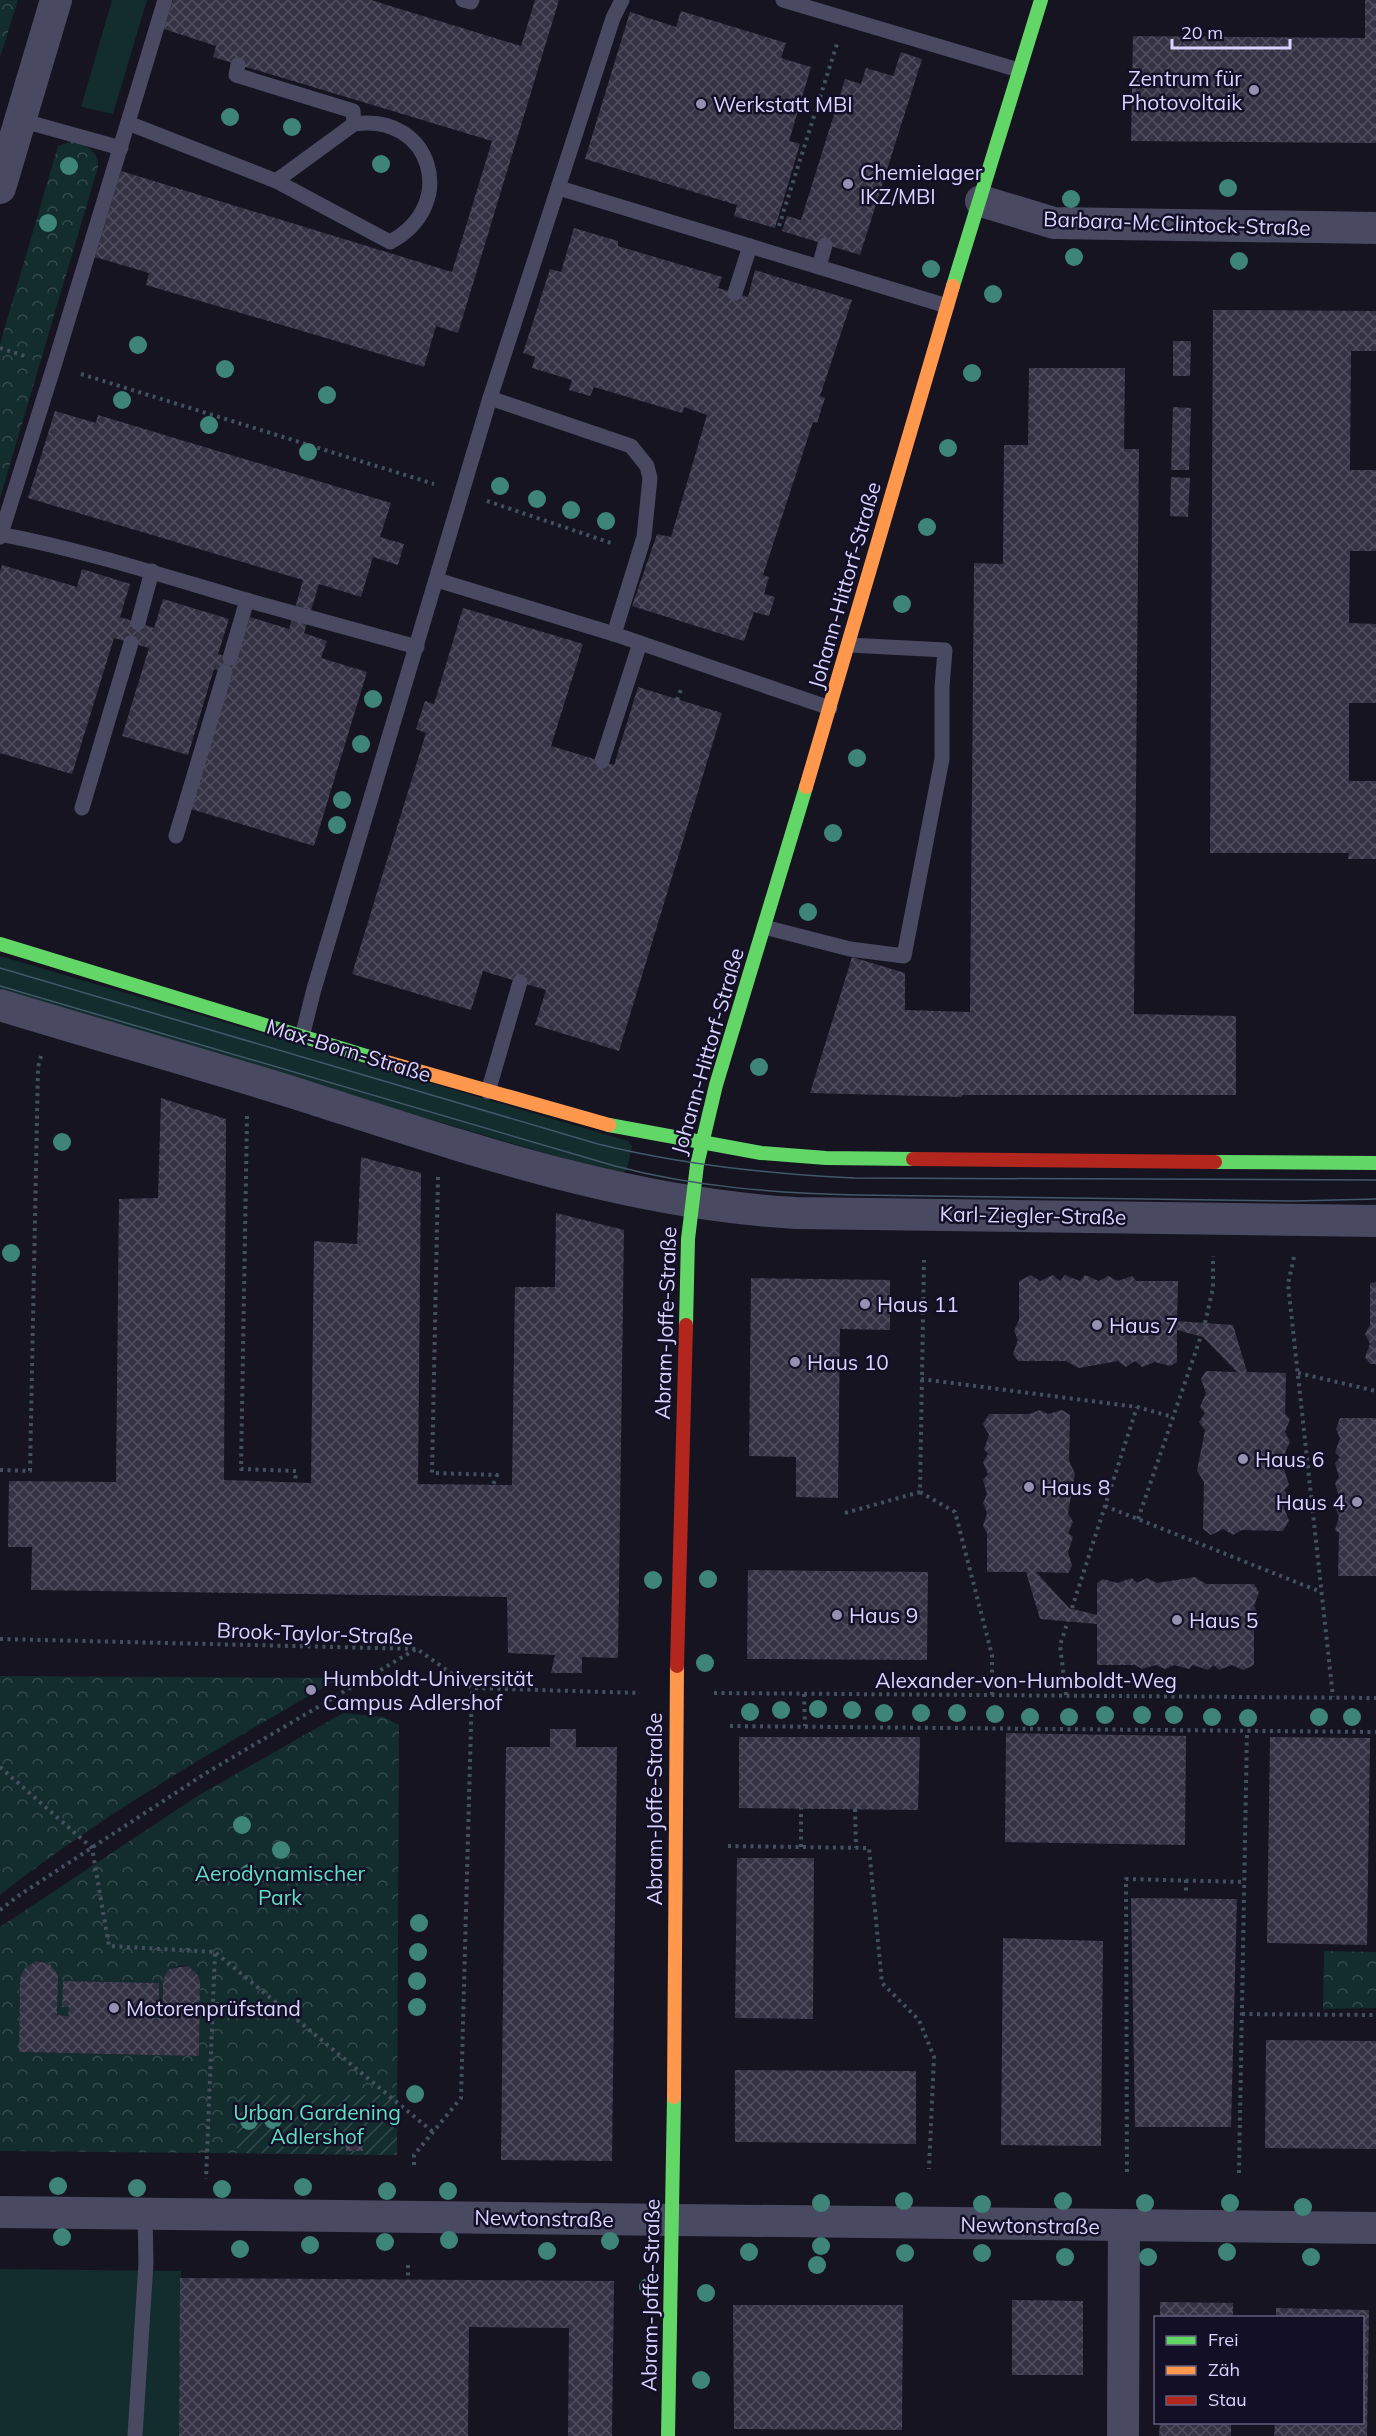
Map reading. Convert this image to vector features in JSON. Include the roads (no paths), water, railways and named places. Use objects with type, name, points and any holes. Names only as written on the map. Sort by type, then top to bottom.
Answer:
[{"type":"street","points":[[0,188],[56,0]]},
{"type":"street","name":"Johann-Hittorf-Straße","points":[[693,1192],[716,1085],[849,645],[947,306],[1041,0]]},
{"type":"street","name":"Barbara-McClintock-Straße","points":[[981,201],[1054,223],[1376,228]]},
{"type":"street","name":"Max-Born-Straße","points":[[0,944],[488,1092],[600,1123],[702,1142]]},
{"type":"street","points":[[0,1005],[254,1080],[446,1141],[592,1182],[693,1192]]},
{"type":"street","points":[[702,1142],[761,1153],[808,1157],[1376,1163]]},
{"type":"street","name":"Karl-Ziegler-Straße","points":[[693,1192],[755,1211],[796,1213],[1376,1221]]},
{"type":"street","name":"Abram-Joffe-Straße","points":[[668,2436],[671,2219],[674,2167],[676,1693],[688,1239],[693,1192]]},
{"type":"street","name":"Newtonstraße","points":[[0,2212],[1376,2228]]},
{"type":"street","name":"Newtonstraße","points":[[1123,2436],[1124,2226]]},
{"type":"lane","points":[[165,0],[0,535],[30,539],[152,571],[247,600],[417,646]]},
{"type":"lane","points":[[463,0],[471,3],[472,0]]},
{"type":"lane","points":[[302,1037],[314,989],[464,493],[490,398],[613,18],[622,0]]},
{"type":"lane","points":[[783,0],[1019,70]]},
{"type":"lane","points":[[238,64],[236,75],[353,111],[354,124]]},
{"type":"lane","points":[[20,120],[121,148]]},
{"type":"lane","points":[[128,123],[276,181],[390,242],[405,234],[416,223],[426,207],[430,188],[429,172],[424,156],[413,141],[398,129],[369,122],[354,124],[276,181]]},
{"type":"lane","points":[[559,188],[947,306]]},
{"type":"lane","points":[[819,267],[825,245]]},
{"type":"lane","points":[[735,293],[750,246]]},
{"type":"lane","points":[[490,398],[631,446],[642,458],[650,478],[644,537],[614,634]]},
{"type":"lane","points":[[138,623],[152,571]]},
{"type":"lane","points":[[437,580],[614,634],[830,708]]},
{"type":"lane","points":[[176,836],[247,600]]},
{"type":"lane","points":[[82,808],[130,643]]},
{"type":"lane","points":[[602,761],[640,643]]},
{"type":"lane","points":[[764,927],[850,949],[904,956],[942,759],[942,687],[945,650],[849,645]]},
{"type":"lane","points":[[488,1092],[520,982]]},
{"type":"lane","points":[[135,2436],[146,2263],[146,2213]]},
{"type":"tram line","points":[[0,968],[598,1144],[693,1163],[789,1174],[854,1178],[1376,1180]]},
{"type":"tram line","points":[[0,986],[615,1166],[705,1184],[796,1193],[857,1195],[1294,1201],[1376,1199]]},
{"type":"place","name":"Zentrum für Photovoltaik","points":[[1254,90]]},
{"type":"place","name":"Werkstatt MBI","points":[[701,104]]},
{"type":"place","name":"Chemielager IKZ/MBI","points":[[848,184]]},
{"type":"place","name":"Haus 11","points":[[865,1304]]},
{"type":"place","name":"Haus 7","points":[[1097,1325]]},
{"type":"place","name":"Haus 10","points":[[795,1362]]},
{"type":"place","name":"Haus 6","points":[[1243,1459]]},
{"type":"place","name":"Haus 8","points":[[1029,1487]]},
{"type":"place","name":"Haus 4","points":[[1357,1502]]},
{"type":"place","name":"Haus 9","points":[[837,1615]]},
{"type":"place","name":"Haus 5","points":[[1177,1620]]},
{"type":"place","name":"Humboldt-Universität Campus Adlershof","points":[[311,1690]]},
{"type":"place","name":"Motorenprüfstand","points":[[114,2008]]},
{"type":"park label","name":"Aerodynamischer Park","points":[[280,1885]]},
{"type":"park label","name":"Urban Gardening Adlershof","points":[[317,2124]]}]
